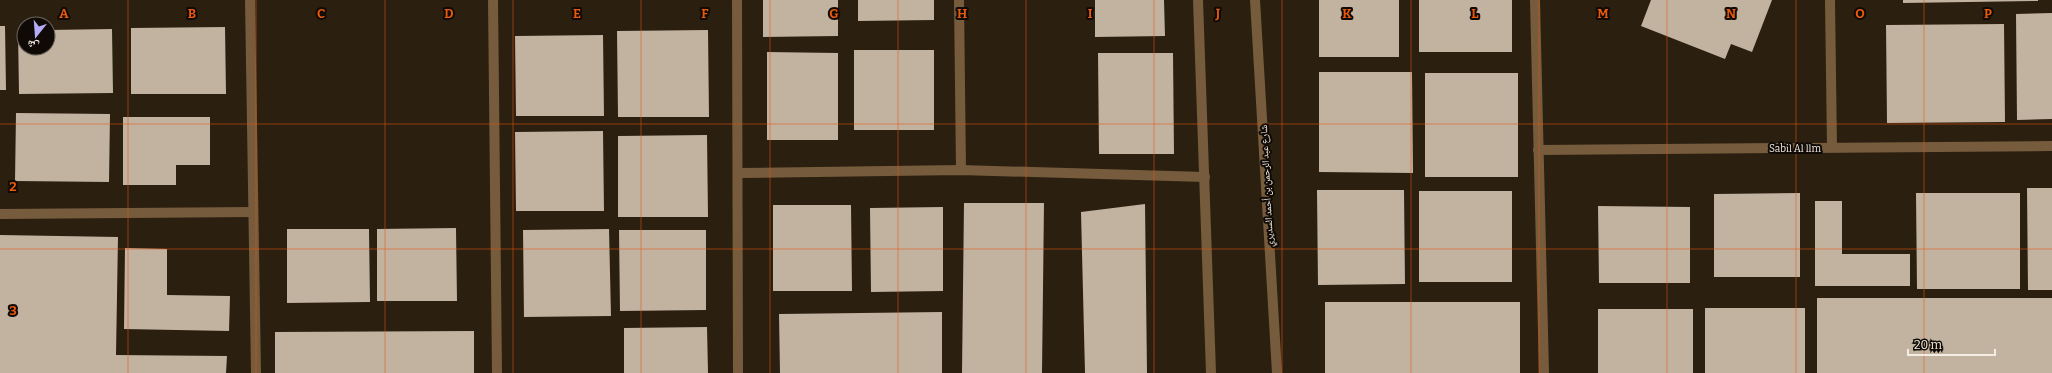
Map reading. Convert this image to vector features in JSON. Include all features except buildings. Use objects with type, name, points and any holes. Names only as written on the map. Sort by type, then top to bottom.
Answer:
[{"type":"street","points":[[250,0],[256,373]]},
{"type":"street","points":[[493,0],[497,373]]},
{"type":"street","points":[[738,0],[738,373]]},
{"type":"street","points":[[959,0],[961,170]]},
{"type":"street","points":[[1198,0],[1205,177],[1210,373]]},
{"type":"street","name":"شارع عبد الرحمن بن أحمد السديري","points":[[1255,0],[1277,373]]},
{"type":"street","points":[[1535,0],[1544,373]]},
{"type":"street","points":[[1830,0],[1832,147]]},
{"type":"street","name":"Sabil Al llm","points":[[1538,150],[2052,146]]},
{"type":"street","points":[[738,173],[961,170],[1205,177]]},
{"type":"street","points":[[0,214],[253,212]]}]
